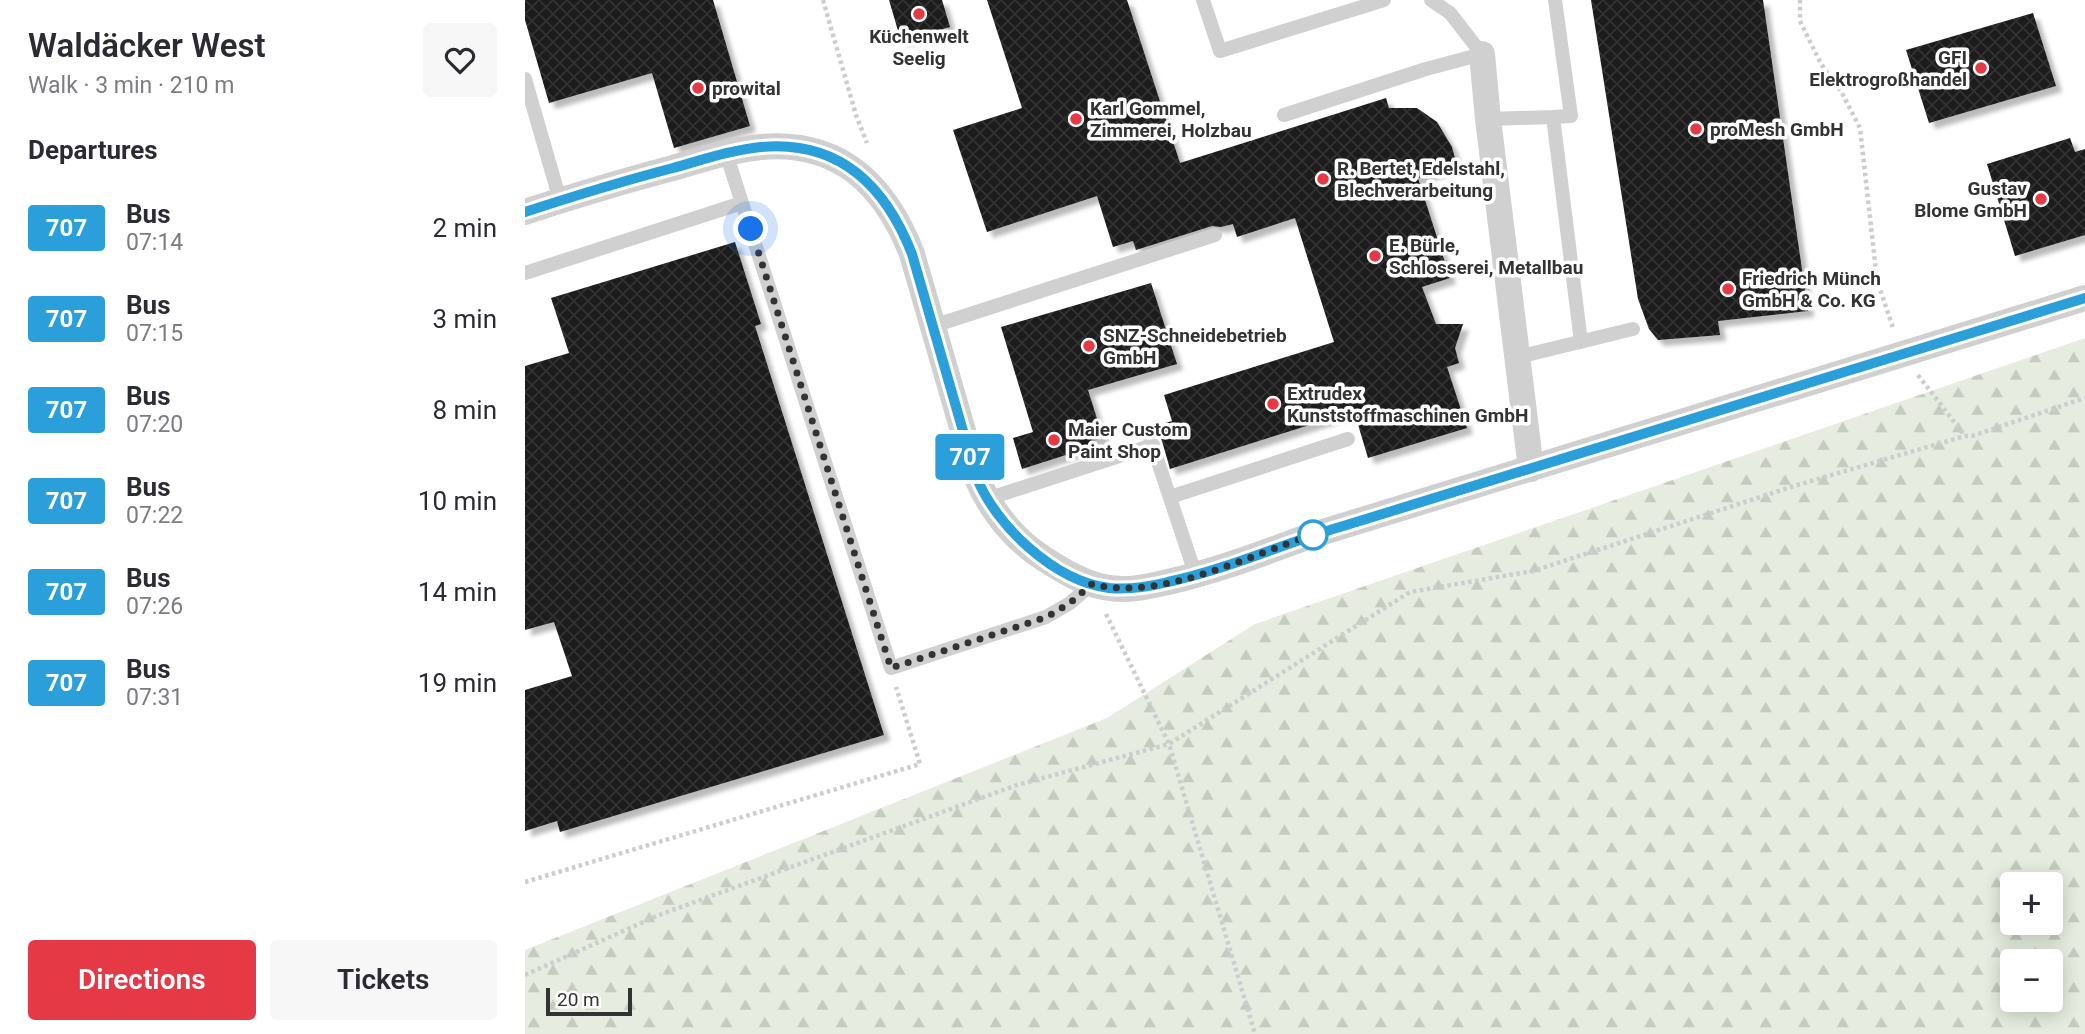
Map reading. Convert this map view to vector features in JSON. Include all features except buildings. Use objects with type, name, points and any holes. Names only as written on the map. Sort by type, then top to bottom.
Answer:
[{"type":"street","points":[[1482,54],[1531,470]]},
{"type":"street","points":[[525,212],[726,153],[759,147],[788,146],[815,152],[862,176],[887,204],[904,233],[976,476],[986,499],[1023,544],[1066,573],[1105,588],[1138,589],[1220,569],[1310,536],[2085,298]]},
{"type":"lane","points":[[1203,0],[1220,51],[1384,0]]},
{"type":"lane","points":[[1284,115],[1426,69],[1482,54],[1450,13],[1431,0]]},
{"type":"lane","points":[[1488,119],[1571,116],[1555,0]]},
{"type":"lane","points":[[525,79],[560,200]]},
{"type":"lane","points":[[1553,117],[1581,342]]},
{"type":"lane","points":[[726,153],[891,668],[1047,617],[1070,603],[1092,584]]},
{"type":"lane","points":[[525,273],[742,203]]},
{"type":"lane","points":[[933,326],[1215,234]]},
{"type":"lane","points":[[1518,357],[1633,329]]},
{"type":"lane","points":[[1170,497],[1348,439]]},
{"type":"lane","points":[[986,499],[1151,441],[1196,576]]},
{"type":"path","points":[[823,0],[856,115],[867,142]]},
{"type":"path","points":[[1800,0],[1800,22],[1821,65],[1842,93],[1860,128],[1877,280],[1902,354],[1965,436]]},
{"type":"path","points":[[525,975],[659,915],[1004,789],[1169,744],[1410,592],[1533,571],[1794,485],[1972,436],[2085,398]]},
{"type":"path","points":[[1092,584],[1169,744],[1255,1034]]},
{"type":"path","points":[[525,882],[920,764],[891,668]]},
{"type":"green space","points":[[2085,338],[2085,1034],[525,1034],[525,950],[1107,718],[1255,624]]},
{"type":"bus line","name":"707","points":[[525,212],[628,180],[726,153],[759,147],[788,146],[815,152],[851,168],[862,176],[887,204],[904,233],[976,476],[986,499],[1023,544],[1037,554],[1077,579],[1105,588],[1119,589],[1138,589],[1220,569],[1310,536],[2085,298]]},
{"type":"place","name":"Küchenwelt Seelig","points":[[919,14]]},
{"type":"place","name":"GFI Elektrogroßhandel","points":[[1981,68]]},
{"type":"place","name":"prowital","points":[[698,88]]},
{"type":"place","name":"Karl Gommel, Zimmerei, Holzbau","points":[[1076,119]]},
{"type":"place","name":"proMesh GmbH","points":[[1696,129]]},
{"type":"place","name":"R. Bertet, Edelstahl, Blechverarbeitung","points":[[1323,179]]},
{"type":"place","name":"Gustav Blome GmbH","points":[[2041,199]]},
{"type":"place","name":"E. Bürle, Schlosserei, Metallbau","points":[[1375,256]]},
{"type":"place","name":"Friedrich Münch GmbH & Co. KG","points":[[1728,289]]},
{"type":"place","name":"SNZ-Schneidebetrieb GmbH","points":[[1089,346]]},
{"type":"place","name":"Extrudex Kunststoffmaschinen GmbH","points":[[1273,404]]},
{"type":"place","name":"Maier Custom Paint Shop","points":[[1054,440]]},
{"type":"route","points":[[751,229],[891,668],[1047,617],[1070,603],[1092,584],[1105,588],[1138,589],[1220,569],[1313,535]]}]
